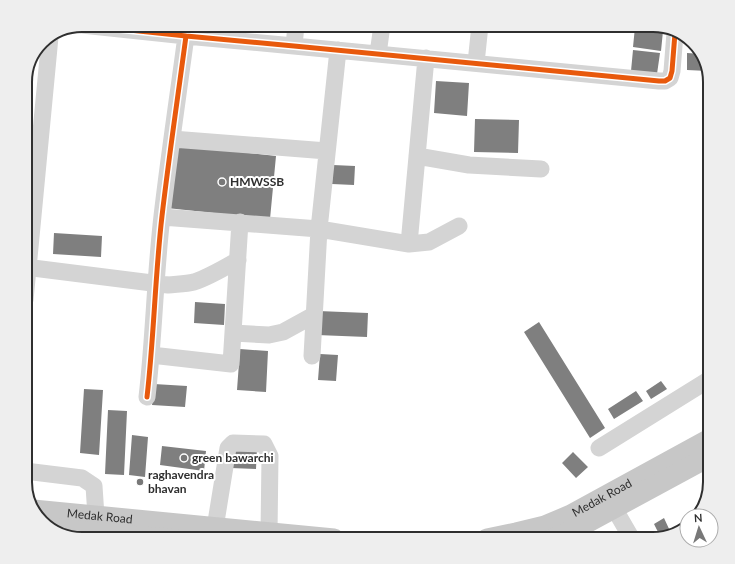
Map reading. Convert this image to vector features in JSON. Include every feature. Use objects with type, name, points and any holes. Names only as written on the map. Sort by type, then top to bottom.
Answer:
[{"type":"main road","name":"Medak Road","points":[[520,532],[546,526],[571,515],[703,448]]},
{"type":"main road","name":"Medak Road","points":[[584,532],[614,508],[703,449]]},
{"type":"main road","name":"Medak Road","points":[[41,511],[96,516],[139,532]]},
{"type":"main road","name":"Medak Road","points":[[186,532],[215,528],[258,532]]},
{"type":"main road","name":"Medak Road","points":[[65,529],[139,532]]},
{"type":"street","points":[[148,32],[659,81],[665,81],[670,78],[675,37]]},
{"type":"street","points":[[294,46],[295,32]]},
{"type":"street","points":[[378,54],[381,32]]},
{"type":"street","points":[[476,63],[479,32]]},
{"type":"street","points":[[147,397],[152,355],[156,283],[162,217],[186,36]]},
{"type":"street","points":[[32,218],[49,44]]},
{"type":"street","points":[[312,356],[319,229],[338,50]]},
{"type":"street","points":[[409,244],[426,58]]},
{"type":"street","points":[[172,139],[327,151]]},
{"type":"street","points":[[417,156],[469,165],[541,169]]},
{"type":"street","points":[[162,217],[319,229],[409,244],[429,242],[459,226]]},
{"type":"street","points":[[152,355],[231,364],[240,222]]},
{"type":"street","points":[[32,269],[156,283],[184,284],[205,278],[238,260]]},
{"type":"street","points":[[233,333],[269,335],[283,332],[314,315]]},
{"type":"street","points":[[599,448],[703,383]]},
{"type":"street","points":[[215,528],[228,448],[233,443],[264,444],[270,456],[269,532]]},
{"type":"street","points":[[32,472],[82,478],[94,486],[96,516]]},
{"type":"street","points":[[614,508],[628,532]]},
{"type":"building","points":[[634,32],[663,33],[661,51],[633,47]]},
{"type":"building","points":[[633,50],[660,53],[657,74],[631,71]]},
{"type":"building","points":[[687,53],[695,54],[702,71],[687,70]]},
{"type":"building","points":[[436,81],[469,83],[467,116],[434,113]]},
{"type":"building","points":[[475,119],[519,120],[518,153],[474,152]]},
{"type":"building","name":"HMWSSB","points":[[175,145],[276,156],[270,219],[167,208]]},
{"type":"building","points":[[333,165],[355,166],[354,185],[332,184]]},
{"type":"building","points":[[54,233],[102,236],[101,257],[53,254]]},
{"type":"building","points":[[195,302],[225,304],[224,325],[194,323]]},
{"type":"building","points":[[318,311],[368,313],[367,337],[317,335]]},
{"type":"building","points":[[539,322],[605,428],[590,438],[524,332]]},
{"type":"building","points":[[240,349],[268,351],[266,392],[237,390]]},
{"type":"building","points":[[320,354],[338,355],[336,381],[318,380]]},
{"type":"building","points":[[661,381],[667,389],[651,399],[646,391]]},
{"type":"building","points":[[154,384],[187,386],[185,407],[152,405]]},
{"type":"building","points":[[84,389],[103,390],[99,455],[80,453]]},
{"type":"building","points":[[636,391],[643,401],[614,419],[608,409]]},
{"type":"building","points":[[108,410],[127,411],[124,475],[105,474]]},
{"type":"building","points":[[132,435],[148,437],[145,477],[129,475]]},
{"type":"building","points":[[162,446],[206,451],[204,471],[160,465]]},
{"type":"building","points":[[232,446],[257,447],[256,469],[231,468]]},
{"type":"building","points":[[573,452],[588,467],[576,478],[562,463]]},
{"type":"building","points":[[664,518],[669,529],[658,532],[654,524]]},
{"type":"cycle path","points":[[148,32],[659,81],[665,81],[670,78],[675,37]]},
{"type":"cycle path","points":[[147,397],[162,216],[186,36]]},
{"type":"place","name":"HMWSSB","points":[[222,182]]},
{"type":"place","name":"green bawarchi","points":[[184,458]]},
{"type":"place","name":"raghavendra bhavan","points":[[140,482]]}]
